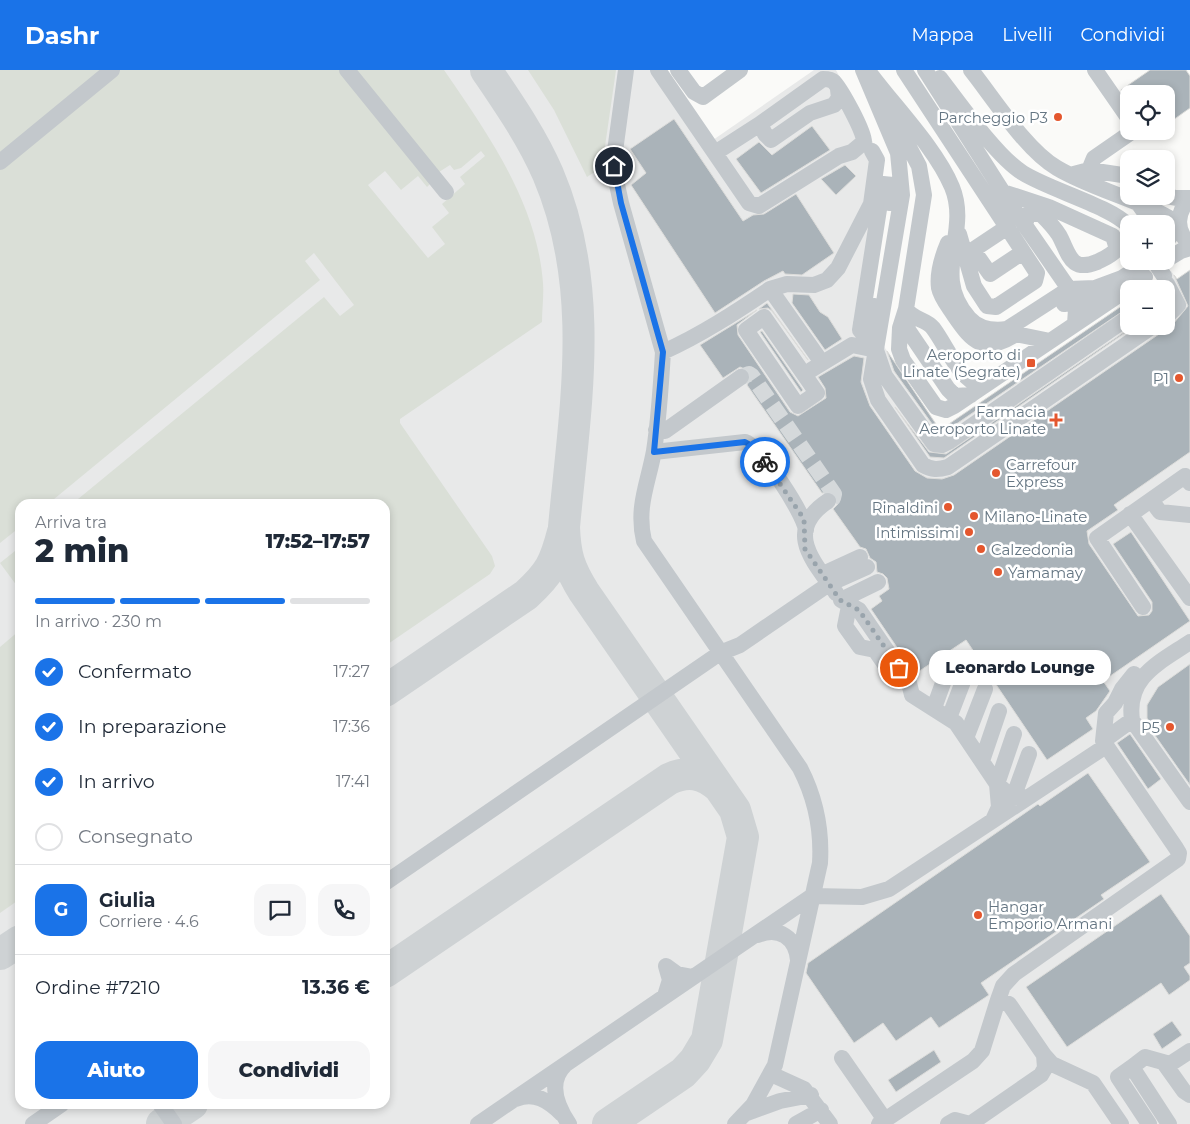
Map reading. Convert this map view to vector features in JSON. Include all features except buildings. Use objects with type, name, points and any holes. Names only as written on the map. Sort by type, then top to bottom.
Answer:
[{"type":"lane","points":[[0,162],[112,70]]},
{"type":"lane","points":[[347,70],[446,192]]},
{"type":"lane","points":[[626,70],[614,166],[621,203],[663,352],[654,452],[640,507],[640,524],[644,541],[808,784],[821,833],[820,864],[778,1053],[771,1074],[741,1118]]},
{"type":"lane","points":[[658,70],[749,204],[759,206],[768,202],[838,156],[852,152],[864,142],[864,134],[834,82],[823,79],[726,148],[715,153]]},
{"type":"lane","points":[[678,70],[694,92],[703,96],[740,70]]},
{"type":"lane","points":[[865,70],[952,177],[960,194],[965,213],[967,241],[990,274],[1023,252]]},
{"type":"lane","points":[[865,70],[898,153],[902,195],[871,380],[878,400],[923,465],[930,469],[940,470],[948,467],[1140,335]]},
{"type":"lane","points":[[865,70],[909,145],[923,180],[922,210],[906,309],[900,328],[898,350],[933,404],[939,410],[946,410],[976,391],[1105,304],[1143,273]]},
{"type":"lane","points":[[904,70],[1037,273],[1035,281],[996,307],[987,306],[974,286],[960,236],[953,188],[942,167]]},
{"type":"lane","points":[[925,70],[1002,192],[1072,295],[1075,324]]},
{"type":"lane","points":[[933,70],[1011,165],[1038,181],[1120,219]]},
{"type":"lane","points":[[971,70],[1044,158],[1070,175],[1120,195]]},
{"type":"lane","points":[[1096,70],[1120,106]]},
{"type":"lane","points":[[760,124],[765,134],[771,140],[810,113],[834,105],[839,98],[838,89]]},
{"type":"lane","points":[[1089,170],[1094,158],[1120,140]]},
{"type":"lane","points":[[663,352],[684,343],[737,312],[770,289],[786,284],[814,285],[827,280],[838,268],[872,204],[877,160],[872,151]]},
{"type":"lane","points":[[1070,175],[1089,170],[1120,175]]},
{"type":"lane","points":[[900,171],[885,177],[884,184],[893,185],[871,326],[861,323],[860,330],[876,350],[885,376],[929,440],[934,444],[942,445],[1120,323]]},
{"type":"lane","points":[[1002,192],[1055,217],[1030,212],[1026,217],[1025,225]]},
{"type":"lane","points":[[1175,198],[1190,199]]},
{"type":"lane","points":[[1190,199],[1181,211],[1179,224],[1183,237],[1190,244]]},
{"type":"lane","points":[[1145,205],[1179,224]]},
{"type":"lane","points":[[957,218],[951,288],[957,302],[978,326],[997,331],[1007,329],[1034,312],[1048,313],[1062,305],[1072,295]]},
{"type":"lane","points":[[957,218],[940,265],[939,288],[942,297],[963,328],[975,341],[989,345],[1002,342],[1016,334],[1050,341]]},
{"type":"lane","points":[[1175,230],[1179,224]]},
{"type":"lane","points":[[973,250],[1006,228]]},
{"type":"lane","points":[[1072,295],[1097,299],[1143,273],[1166,277],[1181,251],[1190,248]]},
{"type":"lane","points":[[770,289],[813,366],[817,393],[798,406],[746,330],[764,317],[813,366]]},
{"type":"lane","points":[[906,309],[911,317],[932,326],[976,391]]},
{"type":"lane","points":[[813,366],[852,344],[876,350]]},
{"type":"lane","points":[[656,430],[665,432],[741,377]]},
{"type":"lane","points":[[654,452],[745,442],[754,447],[808,522]]},
{"type":"lane","points":[[1143,607],[1097,538],[1185,476],[1190,483]]},
{"type":"lane","points":[[1151,500],[1160,512],[1190,516]]},
{"type":"lane","points":[[828,502],[808,522],[805,549],[835,592],[859,610],[909,683],[912,695]]},
{"type":"lane","points":[[1130,514],[1190,598]]},
{"type":"lane","points":[[390,880],[720,654],[740,645],[835,592],[869,570],[835,592]]},
{"type":"lane","points":[[835,592],[845,626],[860,647],[875,650],[902,690],[945,716],[994,773]]},
{"type":"lane","points":[[842,1058],[882,1122],[973,1061],[982,1050],[1003,986],[1014,974],[1178,859],[1179,853],[1176,848],[1104,743],[1106,713],[1115,704],[1130,677],[1190,637]]},
{"type":"lane","points":[[1190,642],[1150,669],[1133,690],[1130,704],[1132,720],[1190,802]]},
{"type":"lane","points":[[1167,768],[1138,718],[1139,702],[1147,687],[1190,655]]},
{"type":"lane","points":[[945,716],[963,669],[945,716]]},
{"type":"lane","points":[[994,773],[1104,743],[1132,720]]},
{"type":"lane","points":[[994,773],[1007,722]]},
{"type":"lane","points":[[994,773],[1007,722]]},
{"type":"lane","points":[[993,820],[994,773],[1007,722]]},
{"type":"lane","points":[[478,1124],[812,896],[862,897],[889,889],[993,820],[999,807],[994,773],[1007,722]]},
{"type":"lane","points":[[747,940],[763,933],[773,931],[782,933],[792,941],[797,951],[798,963]]},
{"type":"lane","points":[[665,996],[670,980],[662,960],[677,974],[693,976]]},
{"type":"lane","points":[[998,1000],[1009,1004],[1052,1064],[1093,1083],[1121,1124]]},
{"type":"lane","points":[[1149,1124],[1118,1077],[1145,1057],[1170,1064],[1189,1053]]},
{"type":"lane","points":[[948,1124],[955,1120],[970,1124],[1041,1075],[1045,1068],[1044,1055]]},
{"type":"lane","points":[[566,1119],[557,1102],[556,1083],[559,1071],[568,1062]]},
{"type":"lane","points":[[1164,1063],[1184,1090],[1190,1095]]},
{"type":"lane","points":[[1132,1067],[1169,1124]]},
{"type":"lane","points":[[771,1074],[798,1086],[811,1095],[830,1124]]},
{"type":"lane","points":[[741,1118],[780,1101],[811,1095]]},
{"type":"lane","points":[[511,1101],[522,1097],[542,1098],[566,1119]]},
{"type":"lane","points":[[32,1124],[54,1109]]},
{"type":"lane","points":[[164,1109],[174,1124]]},
{"type":"lane","points":[[796,1124],[821,1110]]},
{"type":"shaded area","points":[[0,70],[667,70],[713,140],[814,70],[836,70],[882,160],[860,304],[883,345],[940,430],[1120,307],[1120,335],[1175,335],[1175,280],[1159,280],[1171,271],[1177,279],[1190,270],[1190,1124],[0,1124]]},
{"type":"shaded area","points":[[0,70],[106,70],[0,157]]},
{"type":"shaded area","points":[[120,70],[343,70],[434,180],[427,187],[418,176],[401,190],[385,171],[368,185],[428,258],[445,244],[432,227],[449,213],[442,204],[465,184],[460,177],[485,156],[481,151],[461,168],[454,170],[450,165],[439,172],[351,70],[444,70],[493,144],[521,197],[539,254],[543,283],[542,322],[400,419],[400,423],[492,556],[495,566],[490,574],[390,643],[390,499],[78,499],[324,297],[340,316],[354,305],[314,253],[305,261],[320,280],[54,499],[15,499],[15,531],[0,543],[0,170]]},
{"type":"shaded area","points":[[528,70],[616,70],[602,167],[587,177],[554,110]]},
{"type":"shaded area","points":[[15,551],[15,583],[0,563]]},
{"type":"shaded area","points":[[15,634],[15,902],[0,913],[0,647]]},
{"type":"taxiway","points":[[486,70],[512,108],[542,160],[563,217],[573,261],[578,349],[577,393],[564,527],[565,546],[569,561],[584,592],[735,810],[743,837],[707,1040],[695,1060],[683,1073],[608,1124]]},
{"type":"taxiway","points":[[390,688],[526,595],[546,574],[554,560],[563,532]]},
{"type":"taxiway","points":[[390,969],[669,779],[683,774],[695,774],[713,782],[719,787]]},
{"type":"taxiway","points":[[0,954],[15,944]]},
{"type":"taxiway","points":[[162,1124],[184,1109]]},
{"type":"tunnel","points":[[741,377],[749,374],[752,376],[834,494],[833,498],[828,501]]},
{"type":"way so far","points":[[765,462],[804,519],[806,530],[805,549],[840,600],[859,610],[899,668]]},
{"type":"place","name":"Parcheggio P3","points":[[1058,117]]},
{"type":"place","name":"Aeroporto di Linate (Segrate)","points":[[1031,363]]},
{"type":"place","name":"P1","points":[[1179,378]]},
{"type":"place","name":"Farmacia Aeroporto Linate","points":[[1056,420]]},
{"type":"place","name":"Carrefour Express","points":[[996,473]]},
{"type":"place","name":"Rinaldini","points":[[948,507]]},
{"type":"place","name":"Milano-Linate","points":[[974,516]]},
{"type":"place","name":"Intimissimi","points":[[969,532]]},
{"type":"place","name":"Calzedonia","points":[[981,549]]},
{"type":"place","name":"Yamamay","points":[[998,572]]},
{"type":"place","name":"Leonardo Lounge","points":[[899,668]]},
{"type":"place","name":"P5","points":[[1170,727]]},
{"type":"place","name":"Hangar Emporio Armani","points":[[978,915]]},
{"type":"route","points":[[614,166],[621,203],[663,352],[654,452],[745,442],[754,447],[765,462]]}]
